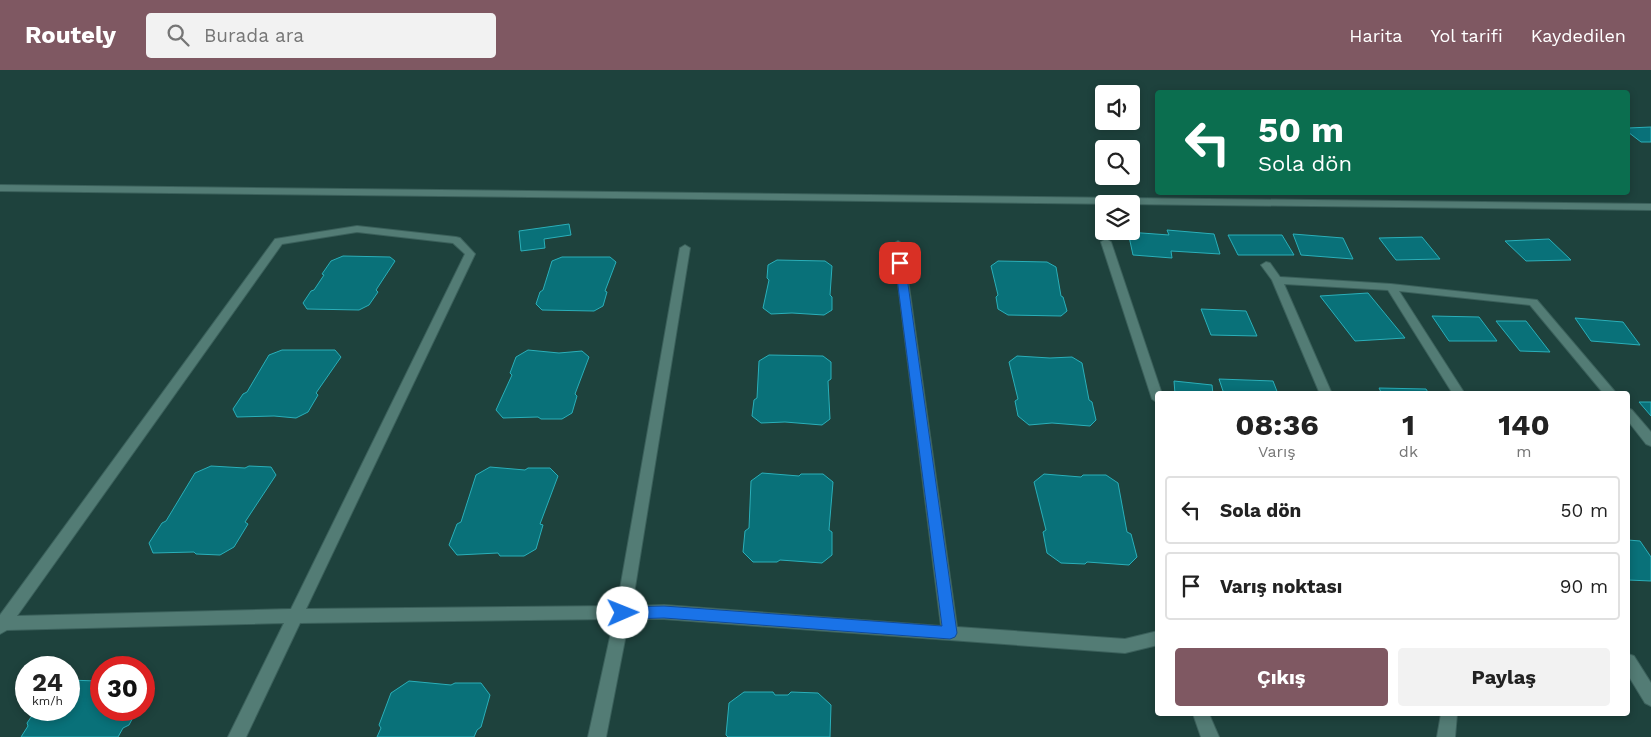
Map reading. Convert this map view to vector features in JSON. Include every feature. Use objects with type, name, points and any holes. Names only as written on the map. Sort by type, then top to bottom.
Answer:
[{"type":"street","points":[[0,188],[1651,207]]},
{"type":"street","points":[[2,625],[279,241],[357,228],[456,240],[470,254],[237,737]]},
{"type":"street","points":[[1106,242],[1155,391]]},
{"type":"street","points":[[898,244],[950,633]]},
{"type":"street","points":[[597,737],[623,613],[685,248]]},
{"type":"street","points":[[1266,265],[1277,280],[1325,391]]},
{"type":"street","points":[[1277,280],[1392,287],[1533,302],[1608,391]]},
{"type":"street","points":[[1392,287],[1457,391]]},
{"type":"street","points":[[1630,415],[1651,441]]},
{"type":"street","points":[[2,625],[296,616],[664,612],[1125,646],[1155,639]]},
{"type":"street","points":[[1630,664],[1651,698]]},
{"type":"street","points":[[1202,716],[1210,737]]},
{"type":"street","points":[[1446,737],[1449,716]]},
{"type":"building","points":[[1651,127],[1651,142],[1641,142],[1630,134],[1630,128]]},
{"type":"building","points":[[569,224],[571,235],[544,239],[545,248],[521,251],[519,231]]},
{"type":"building","points":[[1167,230],[1214,234],[1220,254],[1171,251],[1172,258],[1133,255],[1130,240],[1140,240],[1140,233],[1169,235]]},
{"type":"building","points":[[1293,234],[1343,238],[1353,259],[1301,255]]},
{"type":"building","points":[[1228,235],[1282,235],[1294,255],[1238,255]]},
{"type":"building","points":[[1422,237],[1440,259],[1396,260],[1379,238]]},
{"type":"building","points":[[1549,239],[1571,260],[1526,261],[1505,241]]},
{"type":"building","points":[[343,256],[390,257],[395,261],[376,290],[378,292],[369,305],[359,310],[307,309],[303,303],[324,275],[322,274],[331,261]]},
{"type":"building","points":[[562,257],[610,257],[616,262],[605,291],[607,292],[603,306],[594,311],[542,310],[536,304],[540,292],[543,290],[552,261]]},
{"type":"building","points":[[777,260],[825,261],[832,266],[830,295],[832,297],[832,310],[824,315],[771,314],[763,308],[769,280],[767,278],[768,265]]},
{"type":"building","points":[[998,261],[1047,262],[1056,267],[1061,296],[1067,311],[1061,316],[1008,315],[998,309],[996,297],[998,295],[991,266]]},
{"type":"building","points":[[1368,293],[1405,338],[1355,341],[1320,296]]},
{"type":"building","points":[[1201,309],[1246,311],[1257,336],[1211,335]]},
{"type":"building","points":[[1432,316],[1479,317],[1497,341],[1449,341]]},
{"type":"building","points":[[1575,318],[1623,322],[1640,345],[1591,341]]},
{"type":"building","points":[[1496,321],[1526,321],[1550,352],[1520,351]]},
{"type":"building","points":[[282,350],[335,350],[341,357],[316,393],[318,395],[308,412],[296,418],[274,416],[237,417],[233,409],[243,394],[247,392],[269,355]]},
{"type":"building","points":[[528,350],[559,353],[582,351],[589,357],[575,394],[577,396],[572,413],[562,419],[541,419],[538,417],[503,418],[496,410],[512,375],[510,373],[516,357]]},
{"type":"building","points":[[769,355],[823,356],[831,362],[831,379],[828,381],[830,419],[822,425],[785,422],[761,423],[752,416],[754,400],[757,398],[759,361]]},
{"type":"building","points":[[1017,356],[1072,357],[1082,363],[1089,400],[1092,402],[1096,420],[1090,426],[1052,423],[1029,425],[1018,416],[1015,401],[1018,399],[1009,362]]},
{"type":"building","points":[[1219,379],[1273,381],[1277,391],[1223,391]]},
{"type":"building","points":[[1174,381],[1212,385],[1213,391],[1175,391]]},
{"type":"building","points":[[1379,388],[1426,389],[1427,391],[1380,391]]},
{"type":"building","points":[[1639,402],[1651,402],[1651,416]]},
{"type":"building","points":[[211,466],[271,467],[276,475],[245,522],[248,524],[234,547],[220,555],[196,554],[194,552],[153,553],[149,543],[162,523],[166,521],[195,473]]},
{"type":"building","points":[[490,467],[525,470],[528,468],[550,468],[558,476],[540,524],[543,525],[536,549],[524,556],[500,556],[498,553],[457,555],[449,545],[457,524],[461,522],[476,475]]},
{"type":"building","points":[[762,473],[799,476],[801,474],[823,474],[833,482],[829,530],[832,532],[832,555],[822,563],[780,560],[777,562],[753,562],[743,552],[745,531],[749,528],[751,481]]},
{"type":"building","points":[[1044,474],[1081,477],[1083,475],[1106,475],[1118,483],[1127,532],[1131,534],[1137,557],[1129,565],[1087,562],[1085,564],[1061,563],[1047,553],[1043,532],[1046,530],[1034,482]]},
{"type":"building","points":[[1630,540],[1640,541],[1651,557],[1651,581],[1630,580]]},
{"type":"building","points":[[80,680],[90,681],[90,721],[131,721],[129,725],[123,728],[118,737],[21,737],[28,726],[28,721],[80,721]]},
{"type":"building","points":[[409,681],[451,685],[455,683],[481,683],[490,695],[481,727],[477,730],[474,737],[377,737],[381,728],[379,725],[391,693]]},
{"type":"building","points":[[744,692],[773,692],[775,695],[788,695],[791,692],[818,693],[831,705],[830,737],[728,737],[726,735],[729,703]]},
{"type":"route","points":[[623,613],[664,612],[950,633],[900,263]]}]
